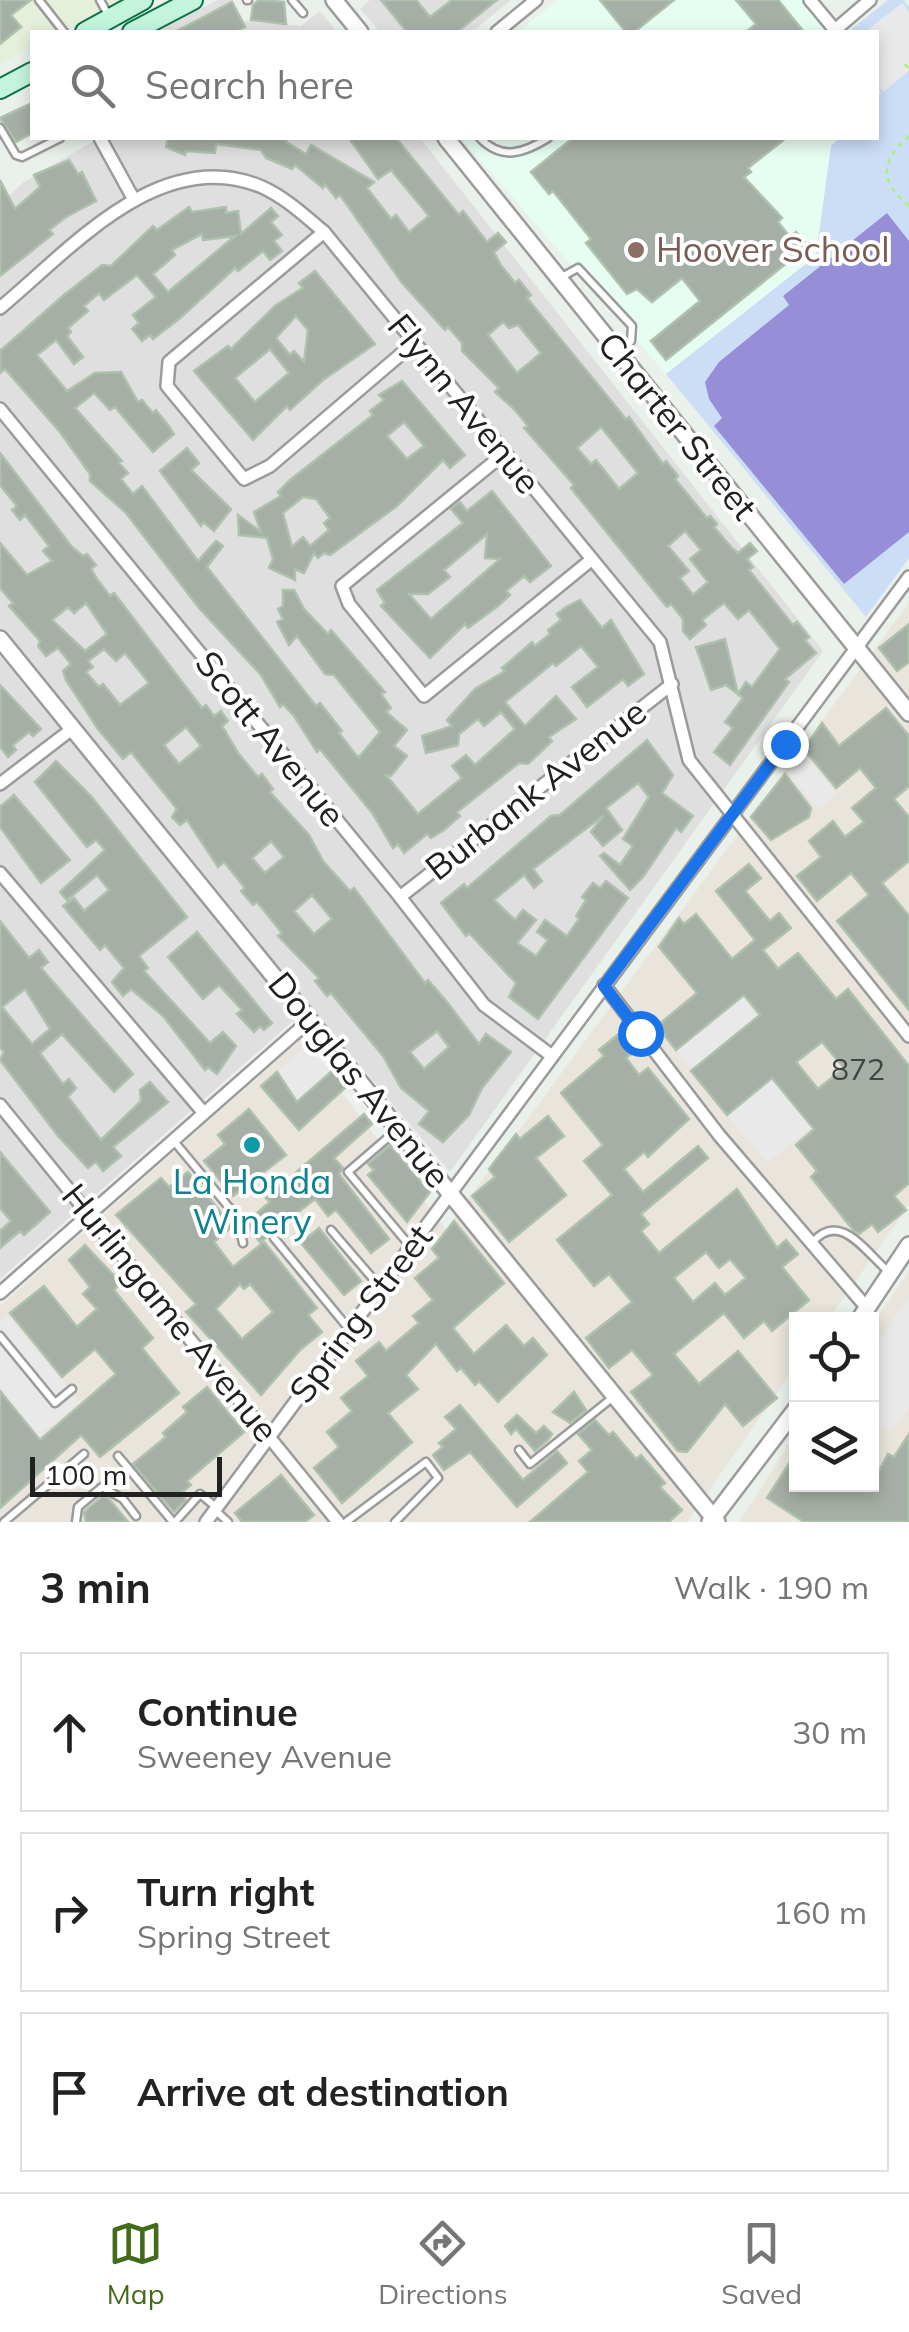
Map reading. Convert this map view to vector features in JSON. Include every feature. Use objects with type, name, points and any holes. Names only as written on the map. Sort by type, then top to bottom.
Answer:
[{"type":"main road","points":[[89,30],[144,0]]},
{"type":"main road","points":[[136,30],[193,0]]},
{"type":"main road","points":[[0,89],[30,73]]},
{"type":"street","points":[[334,0],[358,30]]},
{"type":"street","points":[[499,30],[536,0]]},
{"type":"street","points":[[810,0],[835,30],[870,0]]},
{"type":"street","points":[[0,308],[133,198],[101,140]]},
{"type":"street","name":"Charter Street","points":[[448,140],[909,713]]},
{"type":"street","name":"Flynn Avenue","points":[[133,198],[180,182],[237,179],[282,197],[324,232],[660,642],[690,760],[909,1036]]},
{"type":"street","points":[[324,232],[169,362],[167,386],[244,478],[270,466],[414,342]]},
{"type":"street","name":"Scott Avenue","points":[[0,409],[484,1005],[552,1056]]},
{"type":"street","points":[[505,453],[342,586],[362,619],[424,696],[591,560]]},
{"type":"street","name":"Spring Street","points":[[206,1522],[909,577]]},
{"type":"street","name":"Douglas Avenue","points":[[0,639],[714,1520]]},
{"type":"street","name":"Burbank Avenue","points":[[400,897],[672,684]]},
{"type":"street","points":[[0,784],[72,729]]},
{"type":"street","points":[[0,873],[203,1112]]},
{"type":"street","points":[[604,986],[862,1312]]},
{"type":"street","points":[[0,1293],[310,1020]]},
{"type":"street","name":"Hurlingame Avenue","points":[[0,1105],[338,1522]]},
{"type":"street","points":[[864,1312],[909,1245]]},
{"type":"street","points":[[714,1520],[789,1418]]},
{"type":"lane","points":[[39,0],[62,30]]},
{"type":"lane","points":[[100,0],[111,19]]},
{"type":"lane","points":[[292,0],[303,13]]},
{"type":"lane","points":[[0,128],[16,156],[22,157],[56,140]]},
{"type":"lane","points":[[487,140],[514,154],[544,140]]},
{"type":"lane","points":[[558,279],[578,268],[632,326],[630,342],[620,355]]},
{"type":"lane","points":[[398,1129],[348,1172],[410,1247]]},
{"type":"lane","points":[[173,1139],[237,1217],[243,1243]]},
{"type":"lane","points":[[811,1244],[822,1231],[832,1227],[846,1232],[890,1273]]},
{"type":"lane","points":[[331,1230],[380,1287]]},
{"type":"lane","points":[[274,1238],[349,1329]]},
{"type":"lane","points":[[0,1336],[55,1404],[72,1389]]},
{"type":"lane","points":[[519,1450],[530,1464],[612,1397]]},
{"type":"lane","points":[[4,1522],[84,1454]]},
{"type":"lane","points":[[118,1456],[174,1522],[200,1494],[228,1522]]},
{"type":"lane","points":[[346,1522],[426,1462],[438,1478],[395,1522]]},
{"type":"lane","points":[[76,1522],[78,1507],[102,1487],[124,1499],[136,1516]]},
{"type":"path","points":[[905,64],[909,69]]},
{"type":"path","points":[[909,136],[891,154],[887,174],[889,187],[909,206]]},
{"type":"shaded area","points":[[0,0],[122,0],[62,30],[30,30],[30,47],[0,64]]},
{"type":"shaded area","points":[[218,0],[232,0],[244,21],[301,26],[320,11],[335,30],[159,30]]},
{"type":"shaded area","points":[[370,0],[511,0],[474,30],[378,30],[360,9]]},
{"type":"shaded area","points":[[558,0],[802,0],[828,30],[520,30]]},
{"type":"shaded area","points":[[888,0],[904,0],[909,7],[909,558],[866,617],[666,374],[816,256],[831,146],[837,140],[879,140],[879,30],[850,30]]},
{"type":"shaded area","points":[[902,3],[909,12],[909,71],[883,92],[879,87],[879,30],[868,30]]},
{"type":"shaded area","points":[[96,140],[422,140],[823,651],[450,1172],[310,1006],[0,1279],[0,204],[24,182]]},
{"type":"shaded area","points":[[463,140],[837,140],[831,146],[816,256],[666,374]]},
{"type":"shaded area","points":[[887,213],[909,241],[909,532],[844,584],[714,426],[722,418],[709,399],[705,382],[719,362],[789,305],[783,296]]},
{"type":"shaded area","points":[[909,603],[909,1205],[834,1312],[789,1312],[789,1376],[687,1522],[0,1522],[0,1306],[301,1039],[446,1229]]},
{"type":"shaded area","points":[[807,756],[837,794],[818,809],[788,772]]},
{"type":"shaded area","points":[[742,996],[758,1016],[692,1070],[676,1050]]},
{"type":"shaded area","points":[[305,1046],[331,1072],[297,1102],[277,1072]]},
{"type":"shaded area","points":[[772,1078],[812,1127],[767,1163],[727,1115]]},
{"type":"shaded area","points":[[909,1271],[909,1522],[739,1522],[789,1444],[789,1492],[879,1492],[879,1315]]},
{"type":"shaded area","points":[[909,1297],[909,1407],[889,1432],[879,1425],[879,1342]]},
{"type":"shaded area","points":[[7,1315],[80,1402],[38,1437],[0,1396],[0,1321]]},
{"type":"building","points":[[0,0],[31,0],[11,15],[21,27],[0,44]]},
{"type":"building","points":[[259,0],[284,2],[286,24],[251,20],[253,5]]},
{"type":"building","points":[[381,0],[416,0],[430,17],[452,0],[497,0],[460,30],[405,30]]},
{"type":"building","points":[[600,0],[674,0],[636,30],[624,30]]},
{"type":"building","points":[[736,0],[778,0],[802,30],[748,30],[756,24]]},
{"type":"building","points":[[232,2],[245,27],[239,30],[179,30]]},
{"type":"building","points":[[30,104],[30,134],[16,142],[0,118]]},
{"type":"building","points":[[168,140],[287,140],[306,154],[311,145],[374,182],[367,188],[391,219],[396,215],[409,232],[429,216],[391,170],[378,179],[350,140],[398,140],[459,215],[463,211],[487,242],[498,233],[506,242],[494,252],[500,264],[515,283],[519,280],[531,295],[527,298],[626,419],[629,417],[663,464],[666,461],[678,476],[675,479],[707,518],[710,516],[717,524],[714,527],[732,548],[738,553],[750,543],[757,551],[747,559],[753,567],[749,570],[793,625],[797,622],[816,653],[785,679],[789,682],[730,765],[714,752],[733,728],[725,722],[743,698],[726,685],[711,690],[696,647],[725,639],[738,694],[746,682],[752,687],[780,649],[749,610],[738,619],[724,603],[702,620],[706,625],[690,639],[683,631],[683,619],[671,604],[667,607],[571,488],[574,485],[524,428],[528,426],[495,392],[499,388],[462,351],[462,343],[402,283],[340,195],[336,198],[325,184],[323,188],[295,165],[292,169],[266,158],[261,150],[216,144],[215,153],[186,151],[185,155],[166,147]],"holes":[[[503,322],[509,328],[518,325],[541,353],[517,373],[488,335]],[[601,427],[638,473],[619,489],[596,460],[591,464],[577,448]],[[685,531],[701,550],[690,559],[708,582],[693,595],[680,578],[689,571],[668,546]]]},
{"type":"building","name":"Hoover School","points":[[571,140],[783,140],[748,168],[751,172],[744,177],[782,218],[778,222],[790,237],[796,232],[808,246],[666,360],[651,341],[700,301],[682,278],[652,302],[637,289],[627,294],[586,243],[591,239],[553,191],[549,194],[531,172]]},
{"type":"building","points":[[69,160],[78,174],[82,172],[96,201],[49,230],[53,234],[0,276],[0,180],[15,209],[40,187],[34,175]]},
{"type":"building","points":[[189,207],[192,212],[226,207],[226,213],[238,211],[241,234],[271,208],[278,216],[271,222],[282,235],[274,241],[282,251],[270,260],[263,251],[238,271],[235,268],[179,319],[153,339],[150,335],[142,341],[132,329],[139,323],[133,315],[156,297],[137,275],[104,300],[99,293],[84,306],[88,311],[68,328],[71,332],[67,336],[83,357],[74,364],[56,340],[37,355],[67,391],[95,373],[121,372],[138,402],[142,400],[153,413],[156,410],[174,434],[153,452],[115,407],[110,410],[94,393],[75,408],[122,461],[119,463],[128,473],[121,479],[133,494],[142,486],[198,561],[216,541],[223,546],[207,567],[316,706],[320,703],[359,757],[380,732],[334,675],[325,674],[297,636],[289,645],[277,622],[283,619],[278,609],[283,606],[283,590],[294,590],[304,609],[328,634],[331,630],[385,692],[381,694],[391,708],[386,712],[407,730],[394,746],[407,756],[391,776],[386,775],[418,814],[462,778],[452,766],[466,755],[475,765],[515,729],[501,712],[484,726],[478,719],[459,734],[458,745],[426,753],[422,736],[452,726],[447,720],[475,689],[505,671],[502,668],[532,642],[535,646],[550,634],[548,630],[561,620],[557,614],[566,607],[580,600],[602,628],[611,620],[644,674],[628,686],[623,679],[587,707],[572,687],[598,667],[581,646],[556,666],[553,663],[505,702],[525,726],[556,696],[576,719],[549,737],[552,741],[528,764],[519,763],[457,812],[460,816],[444,830],[431,838],[427,834],[404,853],[398,844],[393,848],[373,814],[320,749],[317,752],[294,716],[283,704],[280,707],[261,675],[199,608],[126,513],[90,481],[90,474],[60,432],[5,369],[0,373],[0,351],[102,265],[111,266],[153,226],[157,230]],"holes":[[[202,234],[203,240],[235,236],[168,292],[153,274],[175,255],[172,250]]]},
{"type":"building","points":[[315,271],[375,344],[323,380],[290,410],[287,406],[253,440],[194,371],[228,346],[231,349],[276,305],[303,288],[299,283]],"holes":[[[296,316],[308,330],[304,362],[294,351],[290,355],[276,338]],[[270,349],[289,373],[255,402],[235,378]]]},
{"type":"building","points":[[402,381],[465,455],[450,468],[443,460],[397,506],[330,555],[324,553],[318,558],[314,553],[304,573],[295,569],[295,580],[269,568],[273,559],[267,538],[239,535],[238,515],[261,532],[254,512],[281,496],[278,492],[290,480],[373,415],[370,411],[384,400],[379,395]],"holes":[[[404,422],[424,446],[407,459],[387,436]],[[303,497],[316,499],[330,518],[324,523],[329,530],[310,546],[303,537],[292,547],[283,513]]]},
{"type":"building","points":[[187,448],[199,463],[191,470],[231,509],[214,531],[203,522],[201,526],[160,471]]},
{"type":"building","points":[[0,453],[72,547],[83,556],[87,554],[96,565],[91,569],[97,579],[110,596],[114,593],[202,708],[206,705],[214,716],[221,711],[228,721],[222,726],[238,753],[258,777],[262,774],[273,789],[270,792],[309,835],[323,861],[350,891],[354,888],[425,983],[428,980],[479,1044],[486,1034],[511,1052],[482,1088],[469,1115],[443,1142],[419,1124],[429,1111],[401,1088],[383,1056],[331,993],[327,996],[315,981],[319,978],[278,936],[282,933],[257,902],[253,905],[241,891],[245,888],[224,862],[218,867],[187,820],[180,825],[172,817],[177,809],[131,752],[123,759],[98,729],[66,680],[63,671],[71,664],[58,648],[46,656],[38,646],[40,641],[9,606],[13,603],[0,588],[0,543],[27,575],[52,561],[43,551],[49,546],[25,515],[20,520],[12,510],[17,506],[0,485]],"holes":[[[86,603],[107,634],[85,651],[52,620],[68,607],[74,613]],[[104,649],[116,661],[125,653],[149,683],[120,705],[103,684],[99,687],[86,672],[93,667],[88,661]],[[186,727],[201,746],[179,764],[164,745]],[[271,841],[284,857],[265,873],[252,858]],[[312,895],[332,919],[314,934],[294,911]],[[437,1031],[449,1047],[424,1069],[410,1052]]]},
{"type":"building","points":[[492,491],[551,566],[530,582],[524,576],[506,591],[510,595],[498,606],[468,628],[465,624],[430,658],[381,606],[385,603],[377,590],[463,523],[451,509],[460,502],[467,511]],"holes":[[[487,534],[485,558],[500,559],[431,619],[409,594],[428,594],[450,577],[444,570]]]},
{"type":"building","points":[[909,624],[909,662],[897,671],[879,648]]},
{"type":"building","points":[[0,685],[41,729],[33,736],[29,732],[13,745],[16,750],[8,757],[0,747]]},
{"type":"building","points":[[886,708],[909,736],[909,786],[894,799],[909,817],[909,861],[882,883],[909,916],[909,1010],[837,921],[869,895],[851,873],[817,901],[797,876],[821,857],[809,841],[833,821],[845,837],[864,822],[852,808],[876,788],[860,768],[836,788],[804,749],[822,723],[839,746]]},
{"type":"building","points":[[647,740],[673,775],[662,793],[693,816],[681,832],[676,828],[643,877],[630,890],[600,856],[604,853],[620,865],[633,846],[623,839],[649,797],[638,783],[606,808],[622,830],[603,846],[591,832],[604,815],[533,869],[542,881],[534,888],[524,875],[494,900],[515,920],[523,910],[536,920],[517,943],[536,956],[548,940],[537,932],[545,920],[567,936],[579,919],[576,916],[586,900],[582,897],[593,883],[600,888],[606,881],[628,898],[538,1019],[509,997],[516,983],[469,933],[466,936],[441,903],[464,884],[467,888],[551,816],[560,815]]},
{"type":"building","points":[[56,761],[91,796],[187,917],[139,956],[148,968],[144,971],[210,1043],[223,1032],[236,1046],[217,1074],[208,1067],[205,1070],[163,1016],[131,989],[123,996],[112,982],[124,968],[105,945],[100,950],[63,906],[74,898],[84,911],[109,890],[97,875],[67,900],[60,892],[105,850],[96,840],[87,847],[35,782]]},
{"type":"building","points":[[785,774],[811,808],[809,817],[771,840],[751,817]]},
{"type":"building","points":[[14,795],[70,860],[41,883],[0,827],[0,807]]},
{"type":"building","points":[[749,864],[761,878],[745,891],[770,921],[779,913],[791,928],[763,950],[778,969],[798,953],[836,999],[848,989],[909,1066],[909,1183],[894,1196],[906,1210],[878,1232],[872,1224],[859,1234],[854,1231],[811,1177],[817,1171],[796,1145],[814,1129],[772,1078],[727,1115],[691,1071],[760,1015],[744,995],[676,1050],[657,1026],[697,993],[659,947],[679,918],[684,924],[696,914],[732,959],[755,940],[716,891]],"holes":[[[822,1042],[844,1068],[818,1089],[796,1062]]]},
{"type":"building","points":[[0,921],[29,958],[39,950],[48,962],[41,968],[133,1074],[114,1092],[62,1034],[40,1053],[63,1084],[69,1079],[76,1088],[68,1097],[101,1140],[141,1101],[140,1090],[150,1082],[168,1102],[113,1147],[121,1156],[103,1171],[96,1162],[88,1168],[58,1136],[0,1060],[4,1052],[0,1047]],"holes":[[[25,989],[50,1029],[32,1044],[2,1007]]]},
{"type":"building","points":[[197,932],[272,1023],[264,1030],[260,1026],[254,1032],[237,1014],[242,1010],[219,985],[203,999],[168,957]]},
{"type":"building","points":[[621,1032],[636,1050],[626,1058],[639,1075],[648,1068],[689,1119],[648,1157],[644,1152],[624,1169],[643,1192],[698,1146],[708,1158],[641,1214],[649,1224],[641,1231],[659,1253],[737,1189],[777,1248],[786,1240],[798,1254],[782,1267],[809,1300],[789,1312],[789,1317],[772,1331],[764,1321],[744,1338],[724,1313],[674,1354],[699,1384],[738,1351],[777,1398],[743,1426],[725,1404],[687,1452],[678,1451],[631,1392],[653,1375],[632,1350],[609,1368],[586,1338],[632,1302],[609,1274],[594,1286],[557,1240],[612,1195],[584,1161],[603,1145],[561,1093],[604,1056],[599,1050]],"holes":[[[706,1252],[719,1268],[730,1259],[746,1278],[725,1295],[715,1283],[693,1302],[674,1278]]]},
{"type":"building","points":[[332,1071],[346,1087],[299,1130],[261,1086],[277,1072],[297,1102]]},
{"type":"building","name":"La Honda Winery","points":[[249,1109],[286,1155],[233,1196],[204,1161],[225,1144],[218,1135]]},
{"type":"building","points":[[364,1114],[372,1124],[334,1158],[343,1168],[339,1174],[389,1239],[371,1253],[336,1210],[328,1216],[315,1199],[260,1242],[245,1223],[270,1202],[266,1198]]},
{"type":"building","points":[[548,1116],[564,1136],[536,1158],[566,1195],[509,1242],[472,1196],[495,1177],[489,1169],[516,1134],[520,1139]]},
{"type":"building","points":[[390,1145],[430,1192],[407,1222],[368,1175],[374,1170],[368,1164]]},
{"type":"building","points":[[0,1152],[50,1212],[24,1235],[20,1231],[0,1248],[0,1231],[11,1221],[0,1208]]},
{"type":"building","points":[[188,1172],[232,1226],[214,1242],[233,1267],[264,1242],[317,1308],[308,1315],[322,1332],[301,1349],[261,1395],[186,1312],[196,1304],[116,1215],[161,1178],[169,1187]],"holes":[[[240,1284],[244,1289],[250,1284],[273,1312],[242,1339],[216,1309]]]},
{"type":"building","points":[[454,1221],[504,1283],[453,1328],[474,1354],[506,1325],[524,1346],[533,1338],[547,1355],[498,1402],[479,1381],[475,1385],[461,1368],[457,1371],[436,1344],[406,1375],[418,1389],[388,1413],[412,1442],[342,1503],[314,1468],[339,1447],[327,1432],[352,1411],[341,1398],[368,1376],[356,1361],[379,1342],[386,1351],[419,1323],[413,1316],[433,1300],[415,1278],[439,1258],[432,1249]]},
{"type":"building","points":[[319,1228],[361,1281],[344,1295],[301,1243]]},
{"type":"building","points":[[85,1245],[121,1283],[114,1290],[153,1338],[142,1348],[179,1393],[100,1457],[81,1435],[0,1508],[0,1391],[40,1440],[116,1374],[95,1349],[62,1377],[10,1313],[44,1286],[77,1327],[97,1309],[83,1294],[90,1287],[69,1260]]},
{"type":"building","points":[[207,1387],[244,1432],[187,1481],[191,1485],[181,1493],[186,1500],[174,1512],[133,1464],[166,1437],[163,1433],[187,1412],[183,1407]]},
{"type":"building","points":[[574,1392],[586,1410],[570,1423],[553,1412]]},
{"type":"building","points":[[460,1405],[523,1480],[557,1451],[567,1463],[517,1507],[470,1452],[444,1470],[433,1455],[443,1447],[439,1443],[456,1429],[445,1417]]},
{"type":"building","points":[[517,1415],[536,1433],[544,1426],[552,1434],[535,1451],[516,1429],[511,1434],[505,1426]]},
{"type":"building","points":[[595,1420],[609,1435],[613,1432],[636,1459],[641,1455],[665,1483],[660,1487],[682,1510],[669,1522],[530,1522],[588,1472],[579,1461],[592,1450],[578,1434]]},
{"type":"building","points":[[909,1434],[909,1522],[804,1522],[767,1498],[789,1464],[789,1492],[879,1492],[879,1471],[888,1454],[894,1457]]},
{"type":"building","points":[[281,1475],[314,1515],[305,1522],[242,1522],[235,1513]]},
{"type":"building","points":[[103,1496],[128,1522],[86,1522],[84,1512]]},
{"type":"place","name":"Hoover School","points":[[636,250]]},
{"type":"place","name":"La Honda Winery","points":[[252,1145]]},
{"type":"route","points":[[640,1033],[604,986],[785,744]]}]
